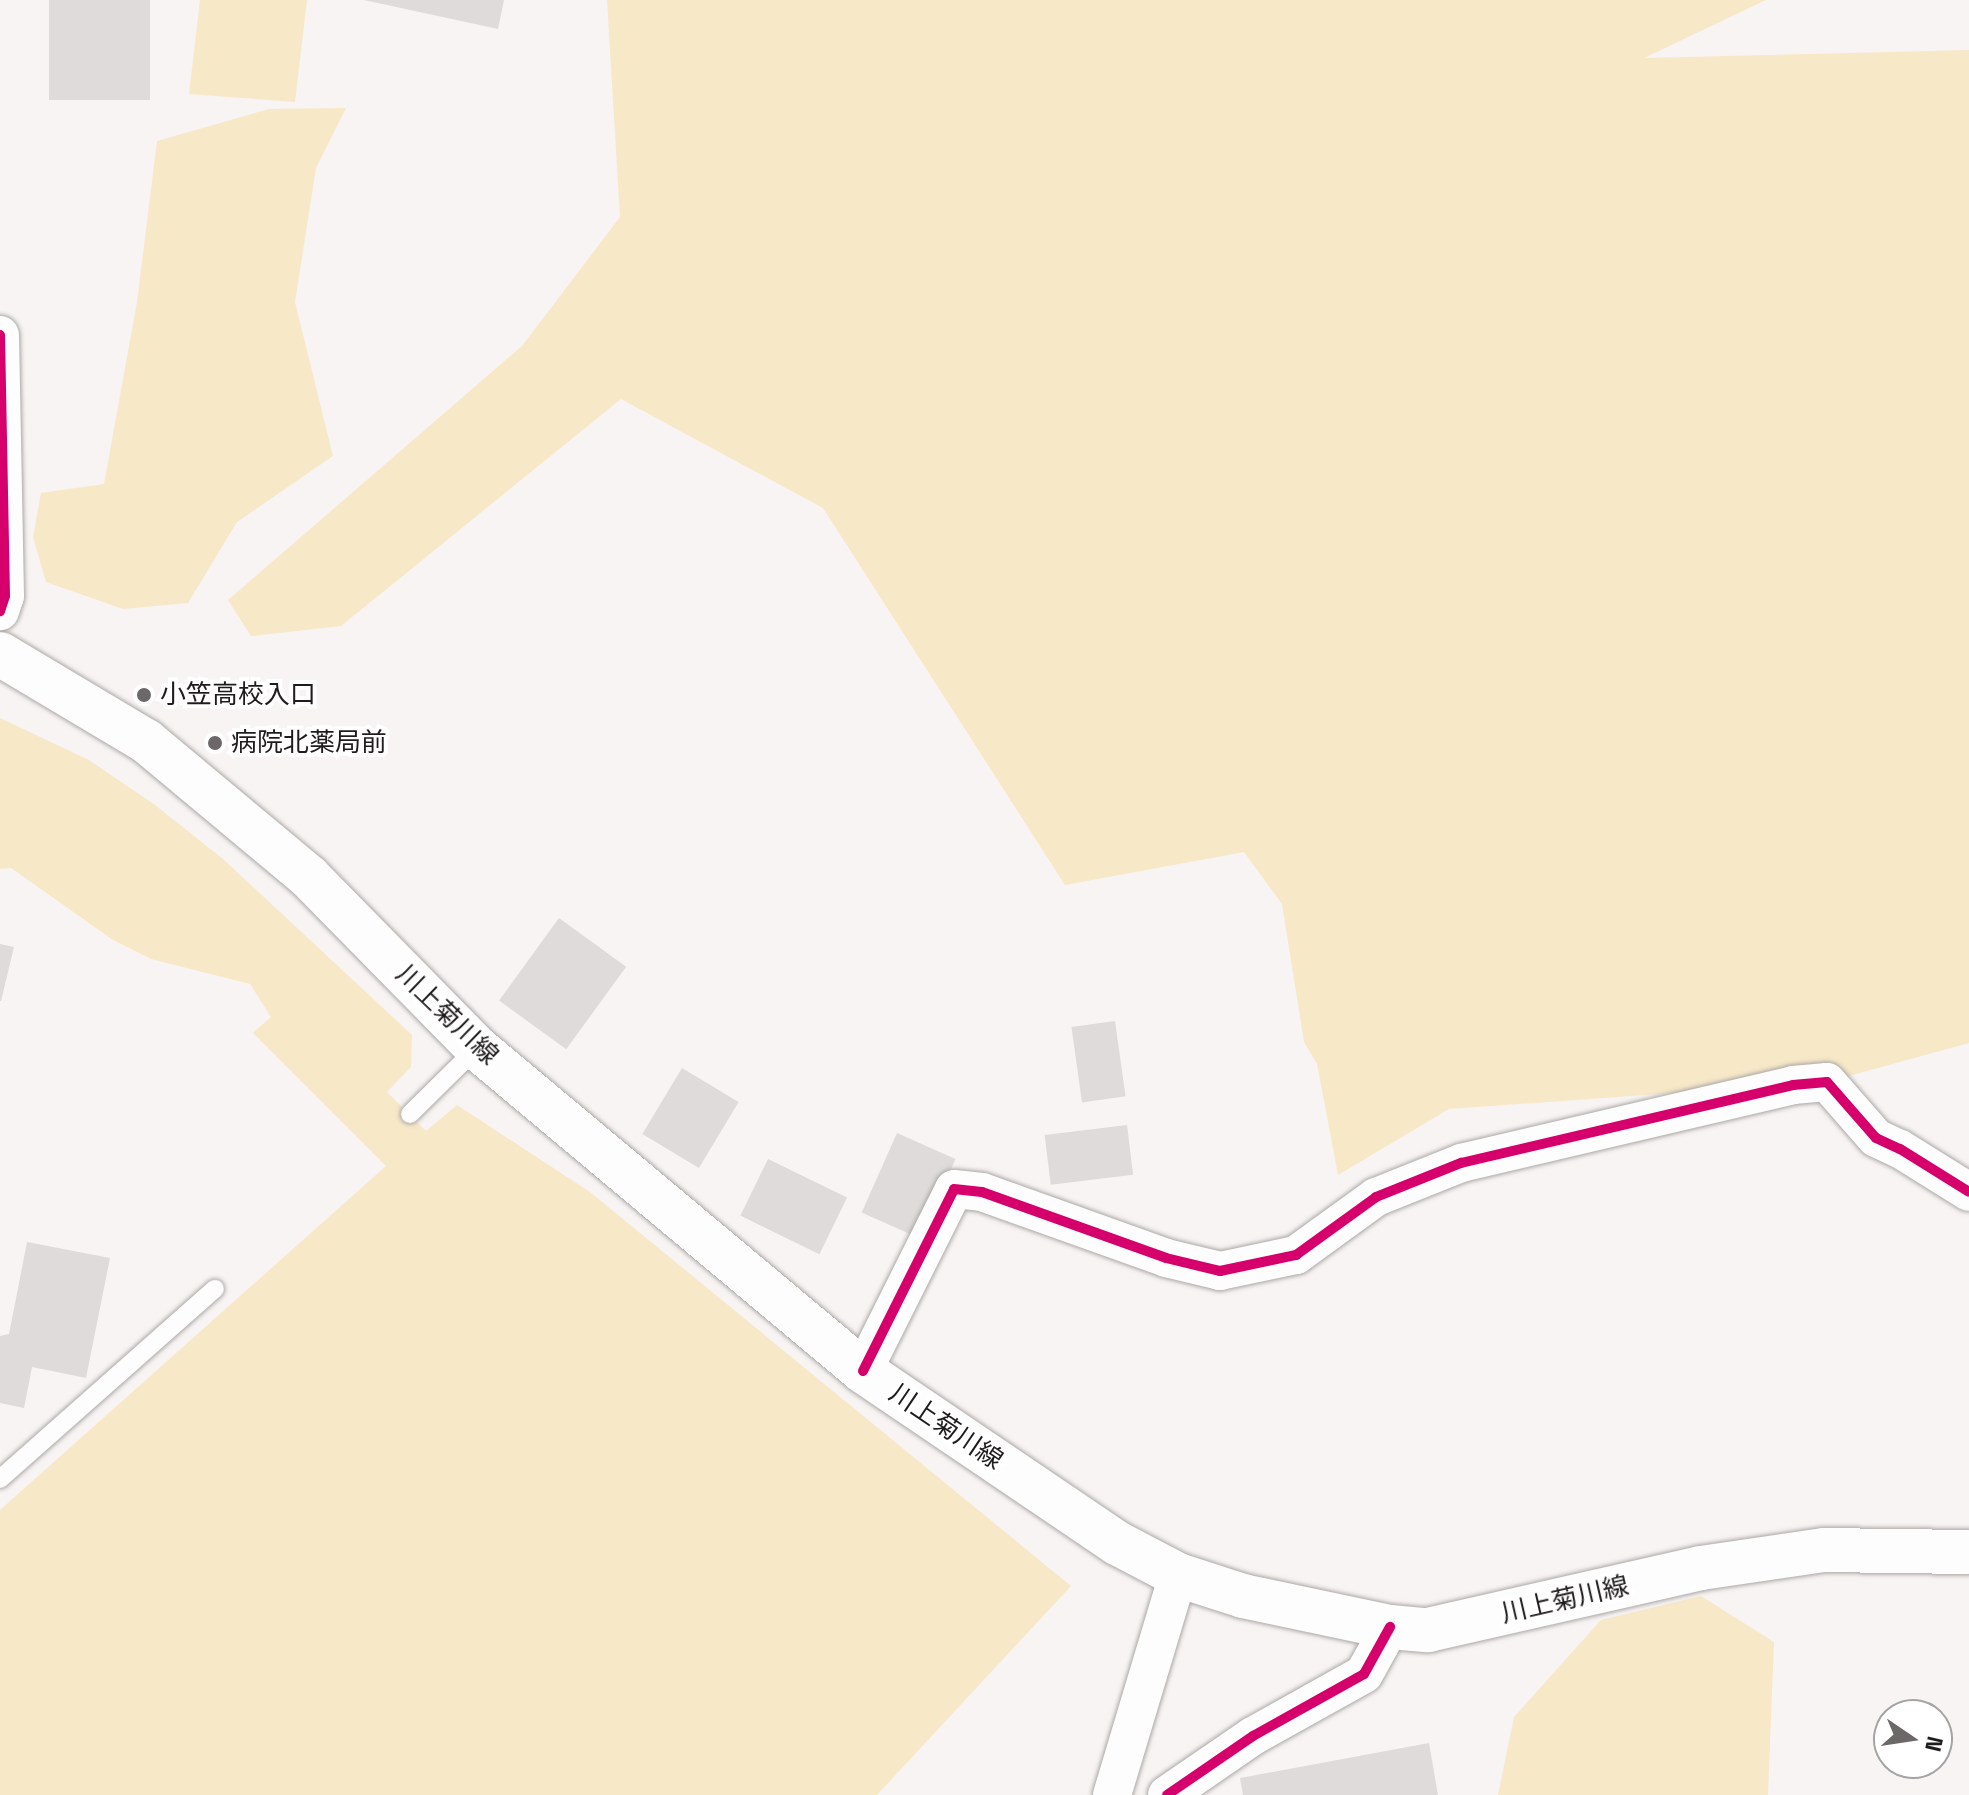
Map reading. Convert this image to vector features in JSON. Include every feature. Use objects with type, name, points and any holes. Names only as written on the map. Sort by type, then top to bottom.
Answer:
[{"type":"main road","name":"川上菊川線","points":[[0,654],[158,751],[309,877],[477,1048],[863,1371],[1117,1543],[1178,1575],[1243,1596],[1390,1627],[1428,1630],[1701,1568],[1824,1550],[1969,1552]]},
{"type":"street","points":[[0,335],[5,596],[0,611]]},
{"type":"street","points":[[863,1371],[954,1189],[982,1192],[1166,1258],[1220,1271],[1296,1255],[1376,1197],[1461,1163],[1793,1085],[1827,1082],[1876,1138],[1900,1149],[1969,1192]]},
{"type":"street","points":[[1112,1795],[1178,1575]]},
{"type":"street","points":[[1167,1795],[1253,1736],[1364,1674],[1390,1627]]},
{"type":"lane","points":[[410,1114],[477,1048]]},
{"type":"lane","points":[[0,1479],[215,1289]]},
{"type":"shaded area","points":[[200,0],[307,0],[295,102],[189,94]]},
{"type":"shaded area","points":[[607,0],[1766,0],[1644,58],[1969,50],[1969,1043],[1827,1082],[1449,1109],[1338,1175],[1317,1064],[1304,1042],[1282,904],[1244,852],[1065,885],[823,508],[621,399],[341,626],[251,636],[228,600],[522,346],[620,217]]},
{"type":"shaded area","points":[[346,108],[316,168],[295,302],[333,456],[237,522],[188,603],[123,609],[46,582],[33,537],[41,493],[104,484],[137,302],[157,141],[269,109]]},
{"type":"shaded area","points":[[0,718],[89,760],[155,805],[223,859],[412,1035],[411,1067],[387,1092],[426,1131],[457,1105],[590,1192],[1071,1586],[877,1795],[0,1795],[0,1510],[386,1166],[253,1033],[271,1017],[250,984],[151,959],[113,940],[11,868],[0,869]]},
{"type":"shaded area","points":[[1701,1596],[1774,1642],[1768,1795],[1498,1795],[1514,1717],[1601,1620]]},
{"type":"building","points":[[49,0],[150,0],[150,100],[49,100]]},
{"type":"building","points":[[364,0],[504,0],[498,29]]},
{"type":"building","points":[[559,918],[626,967],[566,1049],[499,1001]]},
{"type":"building","points":[[0,944],[14,947],[1,1001],[0,1001]]},
{"type":"building","points":[[1115,1021],[1126,1096],[1082,1102],[1071,1027]]},
{"type":"building","points":[[682,1068],[739,1102],[699,1168],[642,1134]]},
{"type":"building","points":[[1127,1125],[1133,1175],[1051,1185],[1045,1135]]},
{"type":"building","points":[[897,1133],[955,1159],[920,1239],[862,1212]]},
{"type":"building","points":[[768,1159],[847,1198],[819,1254],[740,1216]]},
{"type":"building","points":[[27,1242],[110,1258],[86,1378],[32,1367],[24,1408],[0,1403],[0,1336],[9,1334]]},
{"type":"building","points":[[1429,1743],[1438,1795],[1243,1795],[1240,1778]]},
{"type":"cycle path","points":[[0,335],[5,596],[0,611]]},
{"type":"cycle path","points":[[863,1371],[954,1189],[982,1192],[1166,1258],[1220,1271],[1296,1255],[1376,1197],[1461,1163],[1793,1085],[1827,1082],[1876,1138],[1900,1149],[1969,1192]]},
{"type":"cycle path","points":[[1167,1795],[1253,1736],[1364,1674],[1390,1627]]},
{"type":"place","name":"小笠高校入口","points":[[144,695]]},
{"type":"place","name":"病院北薬局前","points":[[215,743]]}]
